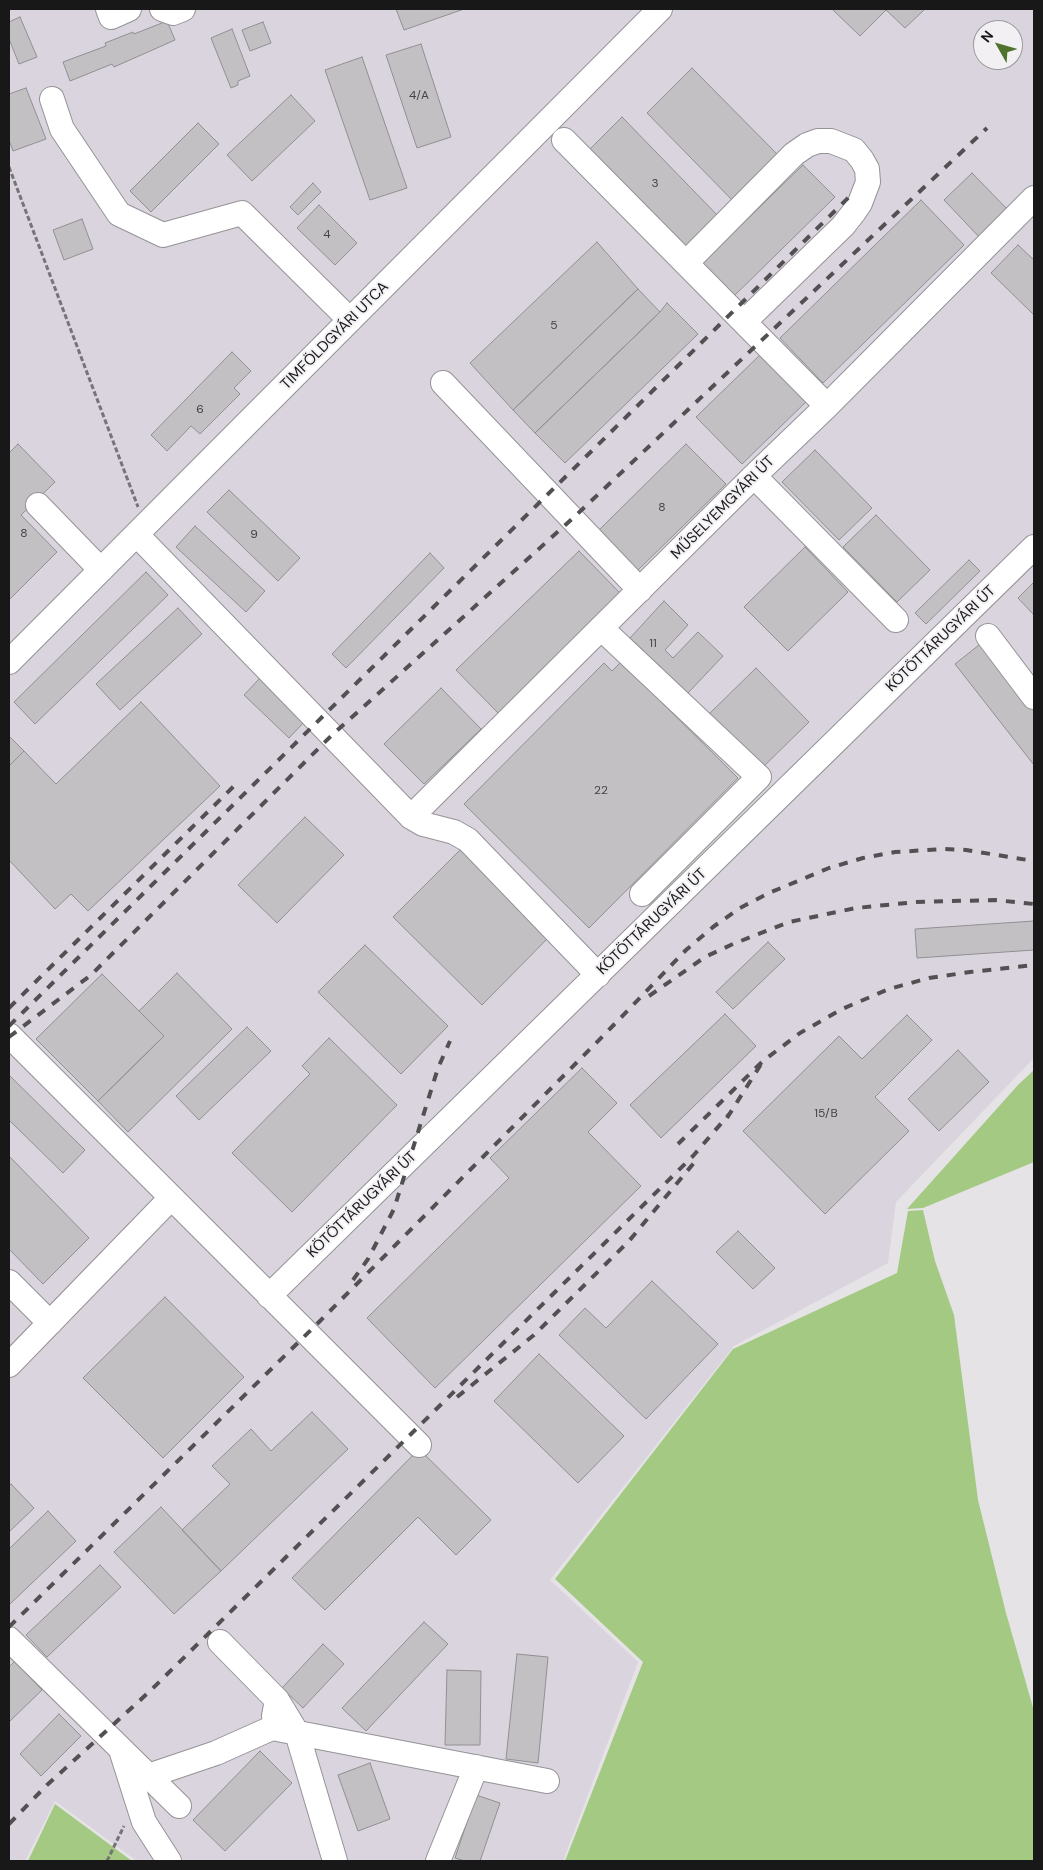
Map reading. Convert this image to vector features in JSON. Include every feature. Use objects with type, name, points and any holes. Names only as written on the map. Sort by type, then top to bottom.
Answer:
[{"type":"street","points":[[108,9],[112,17],[129,9]]},
{"type":"street","points":[[162,9],[173,13],[183,9]]},
{"type":"street","name":"TIMFÖLDGYÁRI UTCA","points":[[9,662],[660,9]]},
{"type":"street","points":[[52,99],[62,129],[119,214],[163,235],[242,213],[350,320]]},
{"type":"street","points":[[564,140],[828,406]]},
{"type":"street","points":[[686,264],[794,154],[807,145],[818,141],[831,142],[854,150],[867,169],[868,182],[860,203],[843,226],[744,322]]},
{"type":"street","name":"MŰSELYEMGYÁRI ÚT","points":[[411,817],[754,476],[828,406],[1034,198]]},
{"type":"street","points":[[443,383],[640,590]]},
{"type":"street","points":[[754,476],[896,620]]},
{"type":"street","points":[[38,505],[101,570]]},
{"type":"street","points":[[141,531],[411,817],[423,824],[454,832],[468,840],[598,975]]},
{"type":"street","name":"KÖTÖTTÁRUGYÁRI ÚT","points":[[269,1296],[1032,550]]},
{"type":"street","points":[[601,628],[759,778],[642,894]]},
{"type":"street","points":[[988,636],[1034,696]]},
{"type":"street","points":[[9,1035],[419,1445]]},
{"type":"street","points":[[9,1365],[172,1198]]},
{"type":"street","points":[[9,1282],[50,1323]]},
{"type":"street","points":[[9,1639],[179,1806]]},
{"type":"street","points":[[220,1642],[277,1700],[297,1733],[334,1861]]},
{"type":"street","points":[[272,1728],[277,1700]]},
{"type":"street","points":[[148,1776],[216,1753],[272,1728],[547,1781]]},
{"type":"street","points":[[122,1751],[144,1822],[169,1861]]},
{"type":"street","points":[[438,1861],[476,1767]]},
{"type":"path","points":[[9,167],[141,531]]},
{"type":"path","points":[[107,1861],[125,1826],[139,1805]]},
{"type":"shaded area","points":[[9,9],[1034,9],[1034,1058],[896,1202],[888,1263],[734,1346],[550,1580],[638,1662],[563,1861],[137,1861],[55,1801],[25,1861],[9,1861]]},
{"type":"green space","points":[[1034,1070],[1034,1162],[923,1208],[907,1209],[1018,1085]]},
{"type":"green space","points":[[923,1210],[935,1261],[954,1315],[978,1500],[1006,1613],[1034,1711],[1034,1861],[565,1861],[643,1662],[555,1579],[733,1349],[897,1273],[908,1211]]},
{"type":"green space","points":[[55,1804],[132,1861],[28,1861]]},
{"type":"building","points":[[396,9],[464,9],[404,30]]},
{"type":"building","points":[[832,9],[885,9],[886,10],[860,36]]},
{"type":"building","points":[[885,9],[925,9],[905,28]]},
{"type":"building","points":[[20,17],[37,57],[19,64],[9,39],[9,22]]},
{"type":"building","points":[[167,21],[175,40],[114,67],[112,64],[70,81],[63,62],[106,46],[105,43]]},
{"type":"building","points":[[263,22],[271,43],[250,51],[242,30]]},
{"type":"building","points":[[232,29],[250,76],[238,81],[238,85],[231,88],[211,38]]},
{"type":"building","points":[[421,44],[451,137],[417,148],[386,55]]},
{"type":"building","points":[[362,57],[407,188],[370,200],[325,70]]},
{"type":"building","points":[[692,68],[781,158],[735,203],[647,113]]},
{"type":"building","points":[[26,88],[46,139],[13,151],[9,140],[9,94]]},
{"type":"building","points":[[291,95],[315,121],[252,181],[227,155]]},
{"type":"building","points":[[622,117],[721,219],[688,251],[589,150]]},
{"type":"building","points":[[198,123],[219,144],[151,212],[130,191]]},
{"type":"building","points":[[803,165],[835,197],[734,296],[702,263]]},
{"type":"building","points":[[972,173],[1010,212],[982,240],[944,200]]},
{"type":"building","points":[[313,183],[321,192],[298,215],[290,207]]},
{"type":"building","points":[[921,200],[964,245],[823,383],[780,338]]},
{"type":"building","points":[[319,205],[357,243],[335,265],[297,228]]},
{"type":"building","points":[[82,219],[93,249],[64,260],[53,230]]},
{"type":"building","points":[[597,242],[638,289],[513,410],[470,363]]},
{"type":"building","points":[[1018,245],[1034,260],[1034,315],[991,273]]},
{"type":"building","points":[[638,289],[660,312],[535,433],[513,410]]},
{"type":"building","points":[[667,303],[698,334],[565,463],[535,433],[660,312]]},
{"type":"building","points":[[232,352],[251,371],[234,388],[240,394],[200,434],[191,426],[167,451],[151,435]]},
{"type":"building","points":[[763,352],[809,399],[742,464],[696,417]]},
{"type":"building","points":[[18,444],[55,482],[21,515],[57,552],[9,600],[9,453]]},
{"type":"building","points":[[686,444],[726,484],[637,571],[598,531]]},
{"type":"building","points":[[815,450],[872,508],[839,540],[782,482]]},
{"type":"building","points":[[229,490],[300,558],[278,581],[207,512]]},
{"type":"building","points":[[876,515],[930,570],[897,602],[843,547]]},
{"type":"building","points":[[195,526],[265,591],[246,612],[176,547]]},
{"type":"building","points":[[805,547],[848,592],[788,651],[744,607]]},
{"type":"building","points":[[579,551],[620,593],[498,713],[456,670]]},
{"type":"building","points":[[430,553],[444,568],[346,668],[332,654]]},
{"type":"building","points":[[969,560],[980,571],[926,624],[915,613]]},
{"type":"building","points":[[146,572],[168,595],[35,724],[14,702]]},
{"type":"building","points":[[1034,582],[1034,615],[1018,598]]},
{"type":"building","points":[[664,601],[688,625],[665,650],[673,658],[698,632],[723,656],[688,693],[630,638]]},
{"type":"building","points":[[178,608],[202,634],[120,710],[96,684]]},
{"type":"building","points":[[984,641],[1034,705],[1034,765],[955,664]]},
{"type":"building","points":[[621,662],[738,778],[589,928],[464,804],[604,663],[612,671]]},
{"type":"building","points":[[756,668],[809,722],[761,769],[708,715]]},
{"type":"building","points":[[261,677],[306,720],[289,738],[244,695]]},
{"type":"building","points":[[441,688],[481,729],[424,784],[384,744]]},
{"type":"building","points":[[141,702],[220,786],[88,911],[71,894],[55,909],[9,860],[9,766],[24,751],[56,784]]},
{"type":"building","points":[[9,736],[24,751],[9,766]]},
{"type":"building","points":[[305,817],[344,855],[277,923],[238,885]]},
{"type":"building","points":[[462,848],[550,936],[482,1005],[393,917]]},
{"type":"building","points":[[1034,921],[1034,950],[917,958],[915,929]]},
{"type":"building","points":[[768,942],[785,959],[733,1009],[716,992]]},
{"type":"building","points":[[365,945],[448,1026],[401,1074],[318,992]]},
{"type":"building","points":[[177,973],[232,1029],[128,1132],[98,1101],[164,1036],[139,1011]]},
{"type":"building","points":[[102,974],[164,1036],[98,1101],[36,1039]]},
{"type":"building","points":[[725,1014],[756,1046],[661,1138],[630,1105]]},
{"type":"building","points":[[907,1015],[932,1040],[875,1097],[909,1131],[825,1214],[743,1131],[839,1036],[862,1059]]},
{"type":"building","points":[[247,1027],[271,1051],[199,1120],[176,1096]]},
{"type":"building","points":[[329,1038],[397,1105],[292,1212],[232,1153],[310,1074],[302,1066]]},
{"type":"building","points":[[958,1050],[989,1082],[939,1131],[908,1099]]},
{"type":"building","points":[[582,1068],[617,1103],[588,1132],[641,1186],[435,1388],[367,1318],[509,1178],[490,1158]]},
{"type":"building","points":[[9,1075],[85,1150],[63,1173],[9,1120]]},
{"type":"building","points":[[9,1156],[89,1238],[43,1284],[9,1249]]},
{"type":"building","points":[[738,1231],[775,1268],[753,1289],[716,1252]]},
{"type":"building","points":[[652,1281],[718,1344],[646,1419],[559,1335],[585,1308],[606,1328]]},
{"type":"building","points":[[165,1297],[244,1377],[163,1458],[83,1378]]},
{"type":"building","points":[[539,1354],[624,1436],[578,1483],[494,1401]]},
{"type":"building","points":[[312,1412],[348,1449],[221,1571],[182,1530],[230,1484],[212,1466],[251,1429],[271,1451]]},
{"type":"building","points":[[419,1449],[491,1520],[456,1555],[418,1517],[325,1610],[292,1578]]},
{"type":"building","points":[[11,1484],[34,1508],[9,1532],[9,1486]]},
{"type":"building","points":[[161,1507],[221,1571],[174,1614],[114,1552]]},
{"type":"building","points":[[48,1511],[76,1541],[9,1605],[9,1549]]},
{"type":"building","points":[[100,1565],[121,1587],[47,1657],[26,1635]]},
{"type":"building","points":[[424,1622],[448,1644],[366,1731],[342,1708]]},
{"type":"building","points":[[323,1644],[344,1664],[303,1708],[282,1688]]},
{"type":"building","points":[[517,1654],[548,1657],[538,1763],[506,1759]]},
{"type":"building","points":[[15,1661],[42,1690],[9,1722],[9,1667]]},
{"type":"building","points":[[447,1670],[481,1671],[480,1745],[445,1745]]},
{"type":"building","points":[[59,1714],[81,1736],[41,1776],[20,1754]]},
{"type":"building","points":[[260,1751],[292,1783],[225,1851],[193,1820]]},
{"type":"building","points":[[370,1763],[390,1819],[358,1831],[338,1775]]},
{"type":"building","points":[[476,1795],[500,1803],[480,1861],[465,1861],[455,1858]]},
{"type":"railway","points":[[9,1037],[91,975],[331,736],[572,519],[987,128]]},
{"type":"railway","points":[[9,1026],[849,197]]},
{"type":"railway","points":[[9,1008],[236,784]]},
{"type":"railway","points":[[9,1627],[320,1321],[686,950],[713,927],[740,908],[769,893],[829,868],[863,858],[895,852],[945,849],[966,850],[1034,861]]},
{"type":"railway","points":[[649,996],[705,957],[789,922],[856,908],[916,902],[995,900],[1034,904]]},
{"type":"railway","points":[[678,1144],[763,1061],[800,1033],[842,1009],[889,989],[929,978],[1034,965]]},
{"type":"railway","points":[[353,1280],[368,1259],[394,1209],[438,1068],[450,1041]]},
{"type":"railway","points":[[727,1118],[763,1061]]},
{"type":"railway","points":[[9,1824],[47,1785],[149,1692],[693,1156],[731,1112]]},
{"type":"railway","points":[[457,1397],[534,1335],[629,1241],[698,1158]]}]
